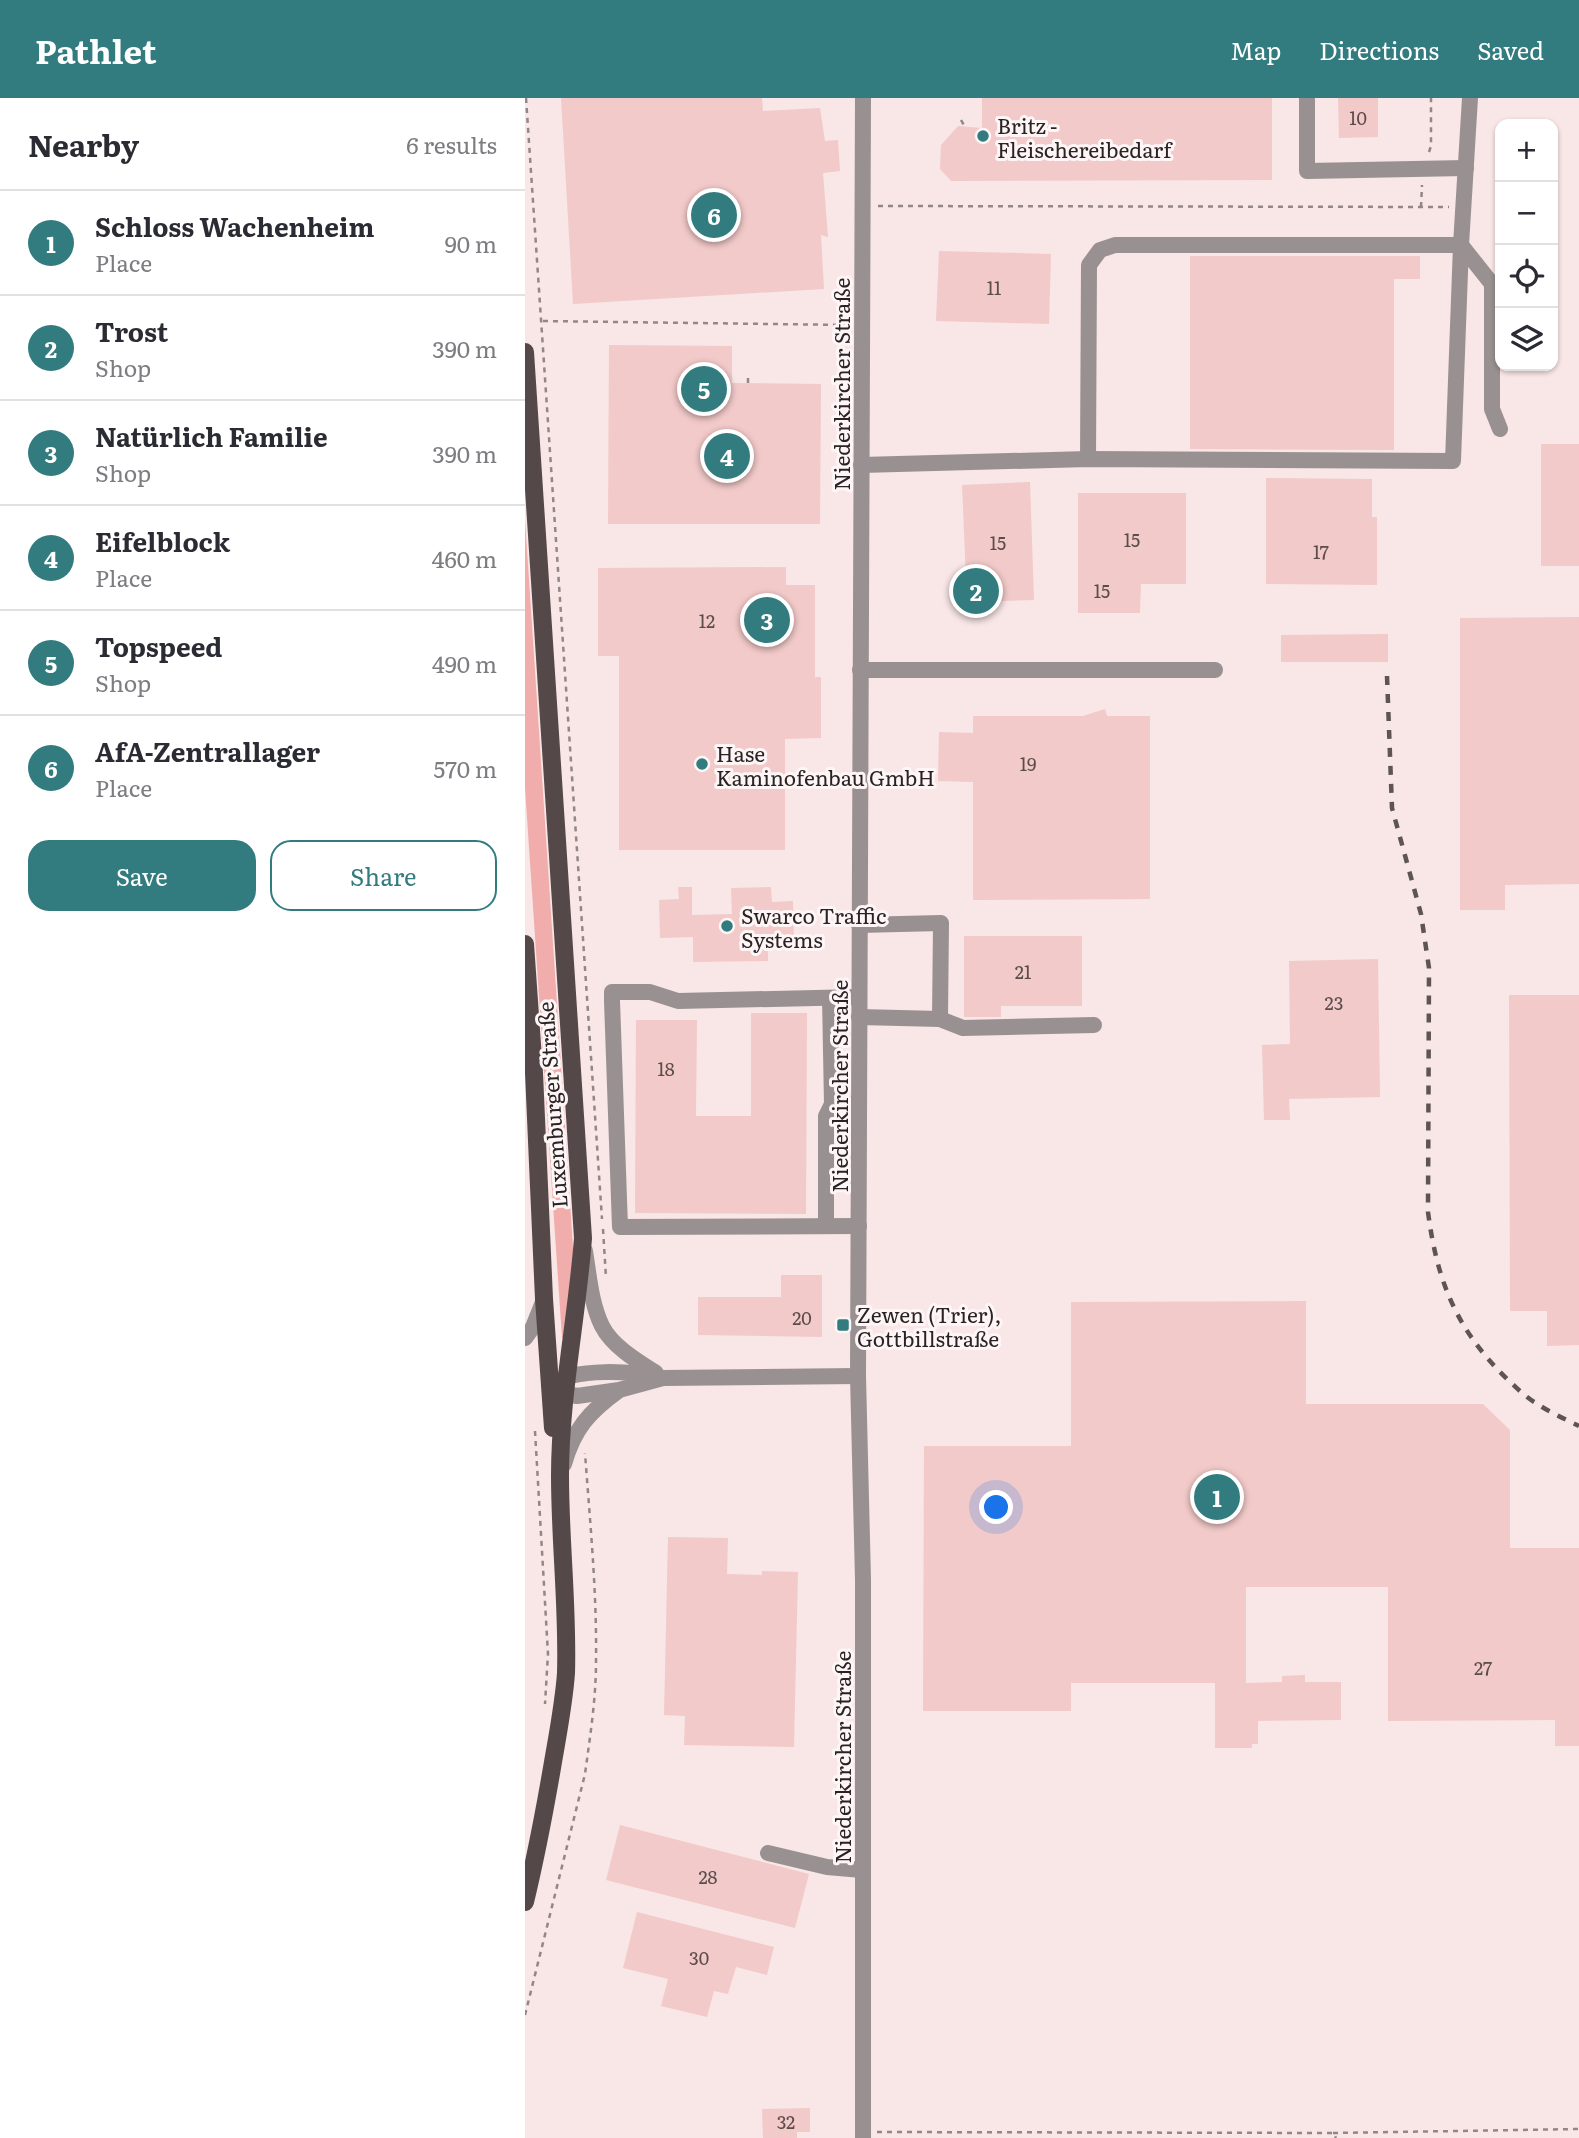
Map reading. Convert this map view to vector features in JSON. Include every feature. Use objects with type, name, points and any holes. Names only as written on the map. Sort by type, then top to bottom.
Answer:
[{"type":"main road","name":"Luxemburger Straße","points":[[525,352],[583,1238],[579,1287],[560,1385]]},
{"type":"main road","name":"Luxemburger Straße","points":[[525,944],[544,1299],[560,1385],[560,1476],[566,1608],[566,1675],[557,1740],[540,1842],[525,1902]]},
{"type":"street","name":"Niederkircher Straße","points":[[863,98],[858,1376],[863,1580],[863,2135]]},
{"type":"street","points":[[1307,98],[1307,171],[1466,168]]},
{"type":"street","points":[[861,464],[1088,459],[1453,461],[1461,245],[1470,98]]},
{"type":"street","points":[[1088,459],[1089,265],[1100,250],[1115,245],[1461,245]]},
{"type":"street","points":[[1461,245],[1492,284],[1492,409],[1500,429]]},
{"type":"street","points":[[860,670],[1215,670]]},
{"type":"street","points":[[859,925],[941,923],[940,1019]]},
{"type":"street","points":[[859,997],[678,1001],[650,992],[612,992],[620,1227],[859,1226]]},
{"type":"street","points":[[826,1226],[825,1121],[832,1104],[830,998]]},
{"type":"street","points":[[859,1017],[940,1019],[963,1028],[1094,1025]]},
{"type":"street","points":[[832,1104],[859,1104]]},
{"type":"street","points":[[583,1238],[602,1326],[622,1349],[663,1378]]},
{"type":"street","points":[[525,1338],[544,1299]]},
{"type":"street","points":[[560,1385],[592,1373],[629,1373],[663,1378]]},
{"type":"street","points":[[560,1385],[581,1396],[619,1390],[663,1378],[858,1376]]},
{"type":"street","points":[[560,1476],[577,1429],[592,1412],[619,1390]]},
{"type":"street","points":[[768,1853],[827,1867],[862,1870]]},
{"type":"path","points":[[526,98],[607,1282]]},
{"type":"path","points":[[961,120],[965,127]]},
{"type":"path","points":[[863,206],[1463,207]]},
{"type":"path","points":[[543,321],[861,325]]},
{"type":"path","points":[[748,378],[748,384]]},
{"type":"path","points":[[525,2015],[582,1787],[591,1734],[597,1664],[585,1449]]},
{"type":"path","points":[[538,1495],[548,1654],[544,1713]]},
{"type":"path","points":[[863,2135],[1579,2129]]},
{"type":"path","points":[[1333,2133],[1336,2138]]},
{"type":"shaded area","points":[[525,519],[574,1262],[564,1340],[525,788]]},
{"type":"building","points":[[561,98],[762,98],[763,111],[820,108],[825,141],[838,140],[840,171],[823,173],[828,237],[821,235],[824,289],[573,304]]},
{"type":"building","points":[[982,98],[1272,98],[1272,180],[951,181],[940,169],[941,145],[958,126],[982,128]]},
{"type":"building","points":[[1338,98],[1378,98],[1378,137],[1339,138]]},
{"type":"building","points":[[939,251],[1051,254],[1049,324],[936,321]]},
{"type":"building","points":[[1190,256],[1420,256],[1420,279],[1394,279],[1394,450],[1190,449]]},
{"type":"building","points":[[609,345],[732,346],[732,383],[821,384],[820,524],[608,524]]},
{"type":"building","points":[[1541,444],[1579,444],[1579,566],[1541,566]]},
{"type":"building","points":[[1266,478],[1372,479],[1372,517],[1377,517],[1377,585],[1266,584]]},
{"type":"building","points":[[1030,482],[1034,600],[967,602],[962,485]]},
{"type":"building","points":[[1078,493],[1186,493],[1186,584],[1141,584],[1140,613],[1078,613]]},
{"type":"building","points":[[786,567],[786,585],[815,585],[815,677],[821,677],[821,738],[785,739],[785,850],[619,850],[619,656],[598,656],[598,568]]},
{"type":"building","points":[[1579,617],[1579,884],[1505,885],[1505,910],[1460,910],[1460,618]]},
{"type":"building","points":[[1388,634],[1388,662],[1281,662],[1281,635]]},
{"type":"building","points":[[1105,709],[1107,716],[1150,716],[1150,899],[973,900],[973,782],[938,781],[939,732],[973,733],[973,716],[1083,716]]},
{"type":"building","name":"Swarco Traffic Systems","points":[[678,887],[692,887],[692,915],[732,914],[731,888],[771,887],[772,902],[793,901],[794,942],[768,943],[768,961],[693,962],[693,937],[660,938],[659,900],[679,899]]},
{"type":"building","points":[[964,936],[1082,936],[1082,1006],[1001,1006],[1001,1017],[964,1017]]},
{"type":"building","points":[[1378,959],[1380,1097],[1289,1099],[1290,1120],[1264,1120],[1262,1045],[1290,1044],[1289,961]]},
{"type":"building","points":[[1509,995],[1579,995],[1579,1345],[1547,1346],[1547,1311],[1510,1311]]},
{"type":"building","points":[[751,1013],[807,1013],[806,1214],[635,1213],[636,1020],[697,1020],[696,1116],[751,1116]]},
{"type":"building","points":[[781,1275],[822,1275],[822,1337],[698,1335],[698,1297],[781,1297]]},
{"type":"building","points":[[1306,1301],[1306,1404],[1483,1404],[1510,1430],[1510,1548],[1579,1548],[1579,1746],[1555,1746],[1555,1720],[1388,1721],[1388,1587],[1246,1587],[1246,1683],[1282,1682],[1282,1676],[1305,1675],[1305,1682],[1341,1682],[1341,1720],[1258,1721],[1258,1744],[1252,1744],[1252,1748],[1215,1748],[1215,1683],[1071,1683],[1071,1711],[923,1711],[924,1446],[1071,1446],[1071,1302]]},
{"type":"building","points":[[668,1537],[728,1538],[727,1574],[798,1572],[794,1747],[684,1745],[685,1716],[664,1715]]},
{"type":"building","points":[[620,1825],[809,1874],[795,1928],[606,1880]]},
{"type":"building","points":[[637,1912],[774,1947],[767,1975],[736,1967],[728,1994],[714,1991],[707,2017],[661,2006],[668,1979],[623,1968]]},
{"type":"building","points":[[810,2108],[810,2132],[797,2132],[797,2138],[763,2138],[762,2109]]},
{"type":"railway","points":[[1387,676],[1392,808],[1421,914],[1429,968],[1428,1212],[1437,1260],[1452,1303],[1474,1342],[1489,1360],[1528,1398],[1579,1426]]},
{"type":"place","name":"Britz - Fleischereibedarf","points":[[983,136]]},
{"type":"place","name":"AfA-Zentrallager","points":[[714,215]]},
{"type":"place","name":"Topspeed","points":[[704,389]]},
{"type":"place","name":"Eifelblock","points":[[727,456]]},
{"type":"place","name":"Trost","points":[[976,591]]},
{"type":"place","name":"Natürlich Familie","points":[[767,620]]},
{"type":"place","name":"Hase Kaminofenbau GmbH","points":[[702,764]]},
{"type":"place","name":"Swarco Traffic Systems","points":[[727,926]]},
{"type":"place","name":"Zewen (Trier), Gottbillstraße","points":[[843,1325]]},
{"type":"place","name":"Schloss Wachenheim","points":[[1217,1497]]}]
